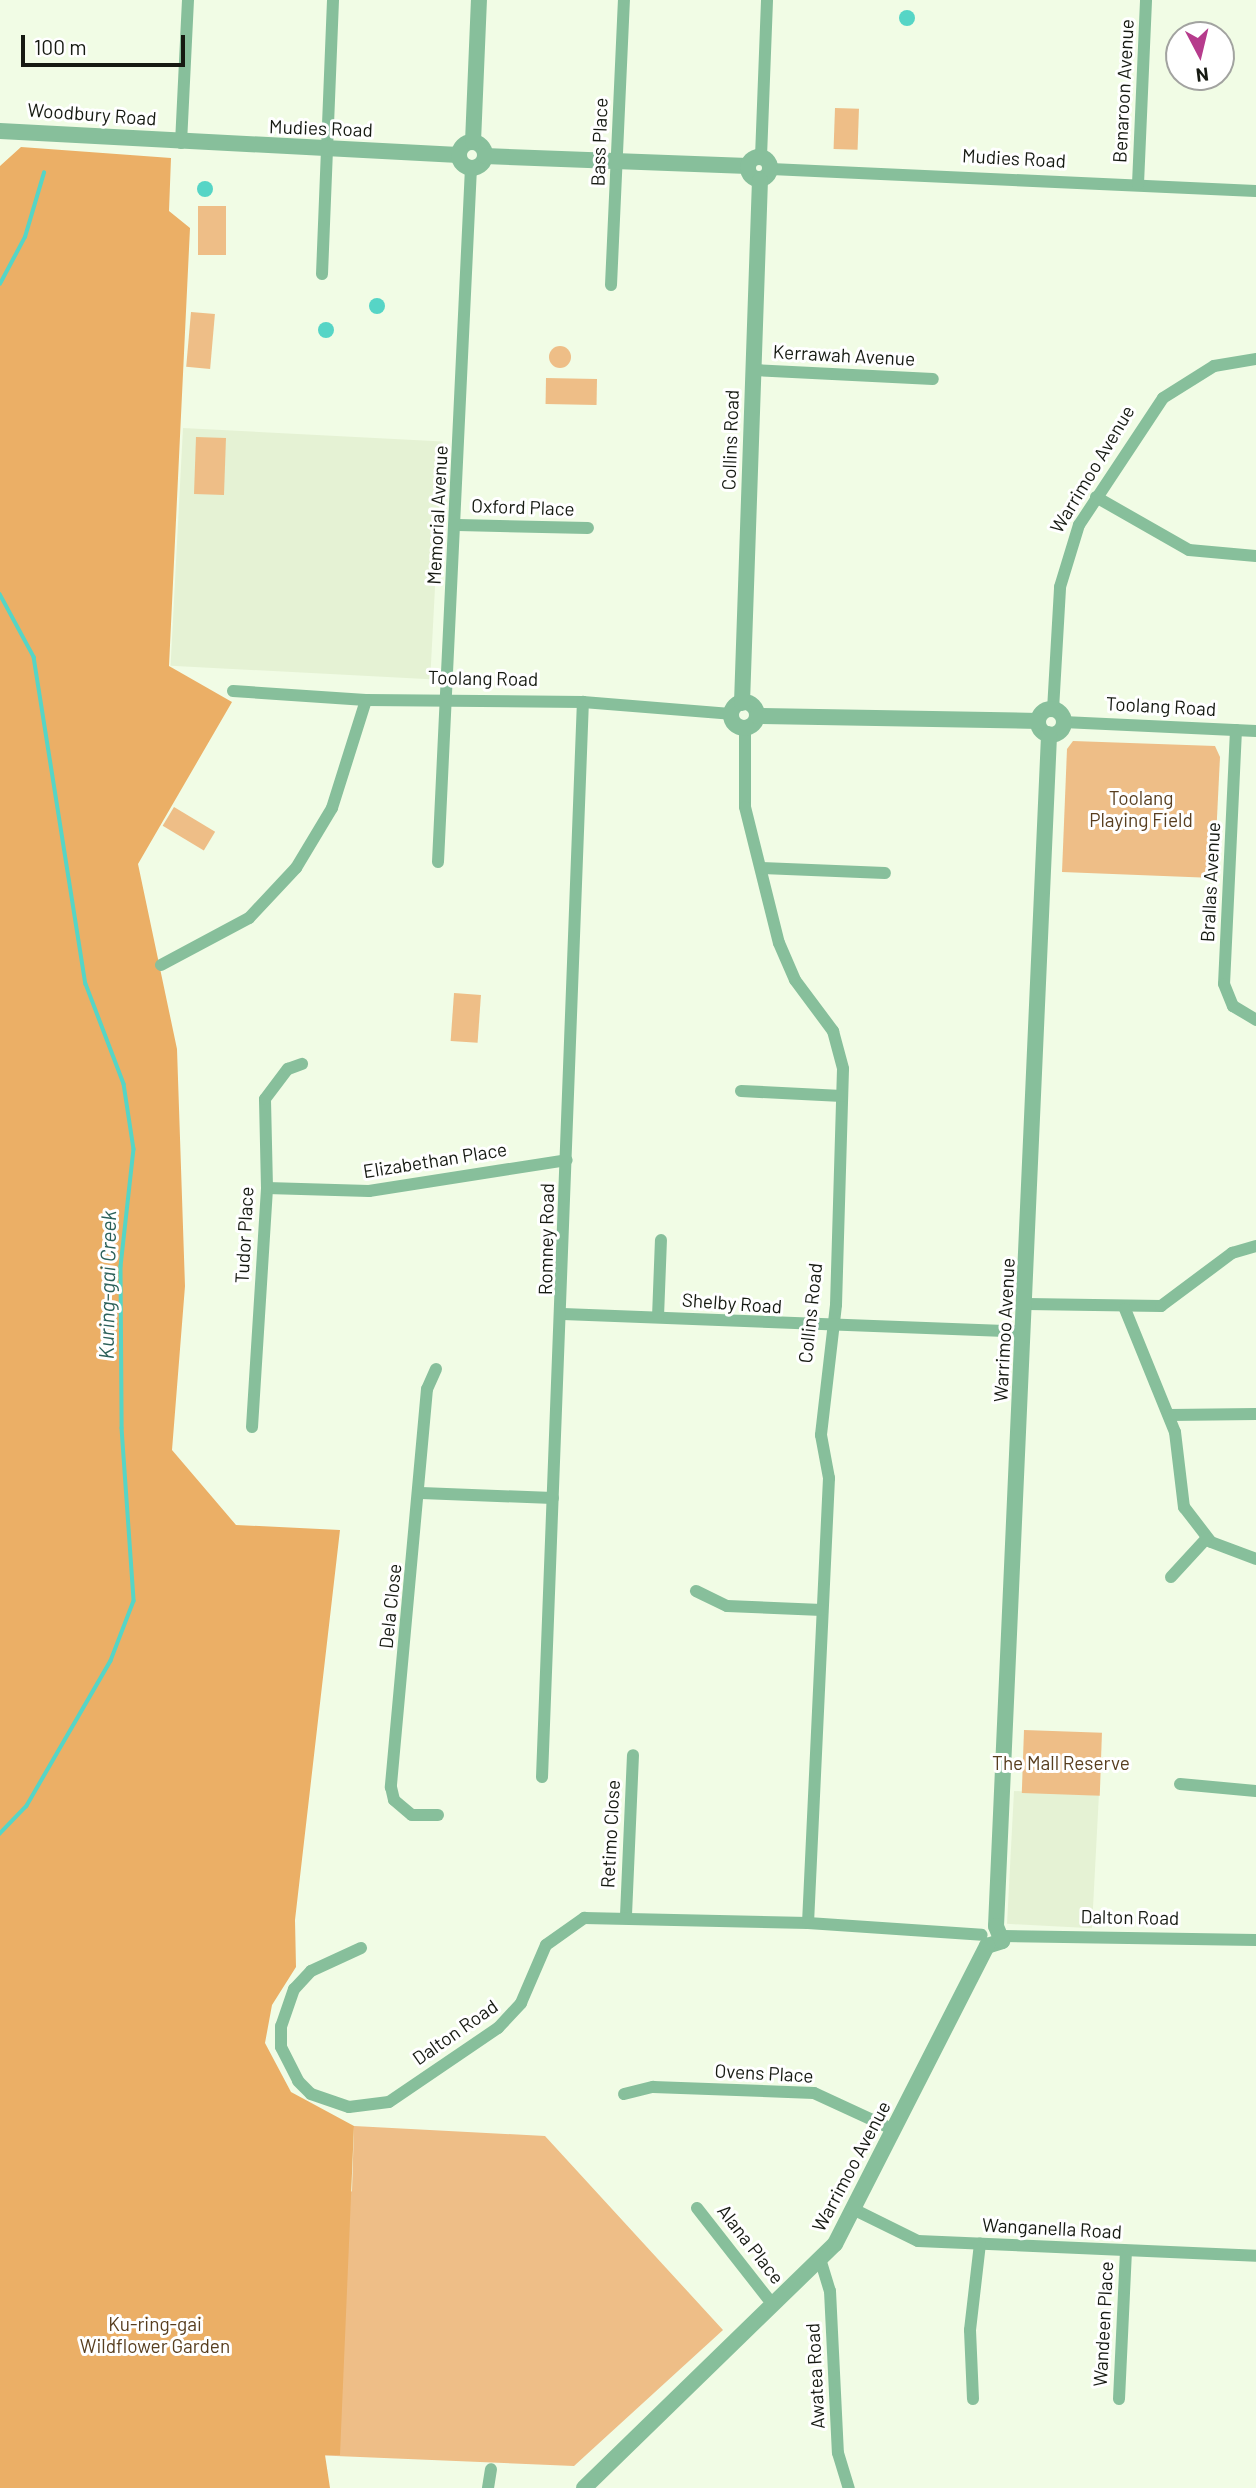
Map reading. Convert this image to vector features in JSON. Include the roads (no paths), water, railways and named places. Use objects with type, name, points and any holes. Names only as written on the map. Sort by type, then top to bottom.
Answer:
[{"type":"street","points":[[181,143],[188,0]]},
{"type":"street","points":[[321,274],[333,0]]},
{"type":"street","points":[[473,142],[458,155],[471,169],[485,156],[473,142],[479,0]]},
{"type":"street","name":"Bass Place","points":[[611,285],[624,0]]},
{"type":"street","name":"Collins Road","points":[[737,708],[754,370],[767,0]]},
{"type":"street","name":"Benaroon Avenue","points":[[1138,184],[1146,0]]},
{"type":"street","name":"Woodbury Road","points":[[0,131],[181,143]]},
{"type":"street","name":"Mudies Road","points":[[181,143],[458,155]]},
{"type":"street","name":"Mudies Road","points":[[485,156],[1256,191]]},
{"type":"street","name":"Memorial Avenue","points":[[438,862],[458,525],[471,169]]},
{"type":"street","name":"Warrimoo Avenue","points":[[1058,716],[1064,565],[1096,497],[1163,398],[1214,366],[1256,359]]},
{"type":"street","name":"Kerrawah Avenue","points":[[754,370],[933,379]]},
{"type":"street","points":[[1096,497],[1189,550],[1256,556]]},
{"type":"street","name":"Oxford Place","points":[[458,525],[588,528]]},
{"type":"street","name":"Toolang Road","points":[[233,691],[366,700],[446,699],[737,708]]},
{"type":"street","points":[[161,965],[249,918],[296,868],[332,808],[366,700]]},
{"type":"street","name":"Romney Road","points":[[542,1777],[563,1314],[583,702]]},
{"type":"street","points":[[737,708],[757,716],[1038,722],[1058,716]]},
{"type":"street","points":[[737,708],[745,728],[757,716]]},
{"type":"street","points":[[1038,722],[1049,734],[1058,716]]},
{"type":"street","name":"Toolang Road","points":[[1058,716],[1256,731]]},
{"type":"street","name":"Collins Road","points":[[745,728],[745,807],[784,961],[833,1031],[842,1096],[831,1328],[821,1435],[829,1478],[808,1923]]},
{"type":"street","name":"Brallas Avenue","points":[[1236,730],[1224,984],[1233,1006],[1256,1020]]},
{"type":"street","name":"Warrimoo Avenue","points":[[584,2488],[821,2262],[853,2209],[992,1936],[1027,1304],[1049,734]]},
{"type":"street","points":[[761,868],[885,873]]},
{"type":"street","name":"Tudor Place","points":[[252,1427],[267,1188],[265,1099],[288,1069],[302,1064]]},
{"type":"street","points":[[741,1091],[842,1096]]},
{"type":"street","name":"Elizabethan Place","points":[[267,1188],[369,1191],[567,1160]]},
{"type":"street","points":[[658,1317],[661,1240]]},
{"type":"street","points":[[1027,1304],[1125,1308],[1161,1306],[1232,1253],[1256,1246]]},
{"type":"street","points":[[1125,1308],[1170,1415],[1184,1507],[1206,1539],[1256,1559]]},
{"type":"street","name":"Shelby Road","points":[[563,1314],[831,1328],[1024,1332]]},
{"type":"street","name":"Dela Close","points":[[436,1369],[427,1389],[421,1493],[391,1787],[394,1800],[412,1815],[438,1815]]},
{"type":"street","points":[[1170,1415],[1256,1414]]},
{"type":"street","points":[[421,1493],[553,1498]]},
{"type":"street","points":[[1171,1577],[1206,1539]]},
{"type":"street","points":[[696,1591],[726,1606],[822,1610]]},
{"type":"street","name":"Retimo Close","points":[[626,1915],[633,1755]]},
{"type":"street","points":[[1180,1784],[1256,1791]]},
{"type":"street","name":"Dalton Road","points":[[361,1948],[311,1971],[293,1989],[281,2026],[281,2047],[298,2081],[311,2094],[349,2107],[389,2102],[512,2017],[559,1930],[584,1918],[626,1915],[808,1923],[992,1936],[1256,1940]]},
{"type":"street","name":"Ovens Place","points":[[624,2094],[653,2087],[814,2093],[894,2130]]},
{"type":"street","name":"Alana Place","points":[[697,2208],[773,2305]]},
{"type":"street","name":"Wanganella Road","points":[[853,2209],[918,2241],[1256,2256]]},
{"type":"street","points":[[973,2399],[970,2330],[980,2244]]},
{"type":"street","name":"Wandeen Place","points":[[1119,2399],[1126,2250]]},
{"type":"street","name":"Awatea Road","points":[[821,2262],[830,2291],[838,2453],[849,2488]]},
{"type":"street","points":[[488,2488],[491,2469]]},
{"type":"water","points":[[907,10],[913,12],[913,24],[907,26],[901,24],[899,18],[901,12]]},
{"type":"water","points":[[205,181],[211,183],[211,195],[205,197],[199,195],[197,189],[199,183]]},
{"type":"water","points":[[377,298],[385,306],[377,314],[369,306]]},
{"type":"water","points":[[326,322],[332,324],[332,336],[326,338],[320,336],[318,330],[320,324]]},
{"type":"waterway","name":"Kuring-gai Creek","points":[[0,284],[25,237],[44,173]]},
{"type":"waterway","name":"Kuring-gai Creek","points":[[0,594],[34,657],[86,984],[124,1084],[134,1149],[121,1266],[122,1428],[134,1601],[111,1661],[27,1806],[0,1834]]},
{"type":"park label","name":"Toolang Playing Field","points":[[1141,809]]},
{"type":"park label","name":"The Mall Reserve","points":[[1061,1763]]},
{"type":"park label","name":"Ku-ring-gai Wildflower Garden","points":[[155,2335]]}]
